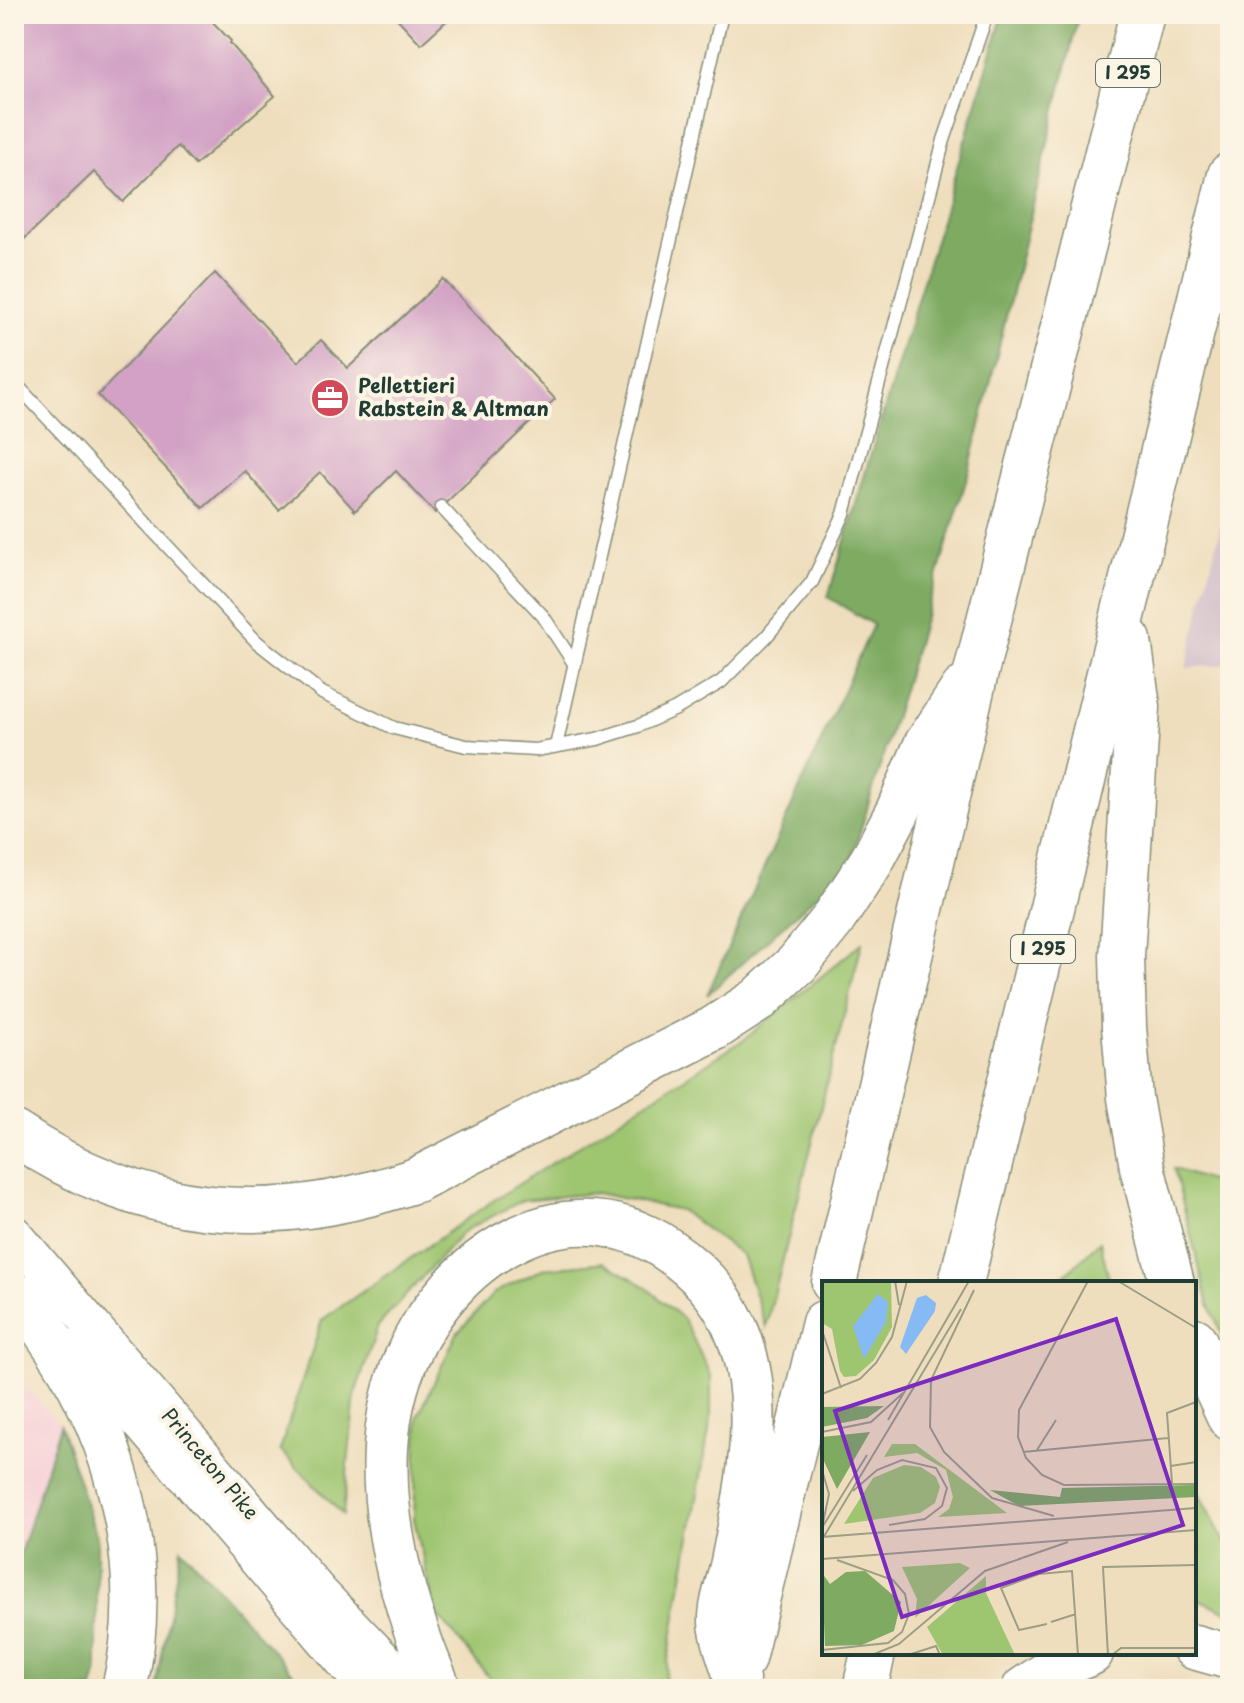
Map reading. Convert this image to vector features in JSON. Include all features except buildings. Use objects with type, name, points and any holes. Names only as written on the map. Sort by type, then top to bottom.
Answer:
[{"type":"highway","name":"I 295","points":[[834,1281],[977,668],[1142,14]]},
{"type":"highway","name":"I 295","points":[[961,1281],[1230,175]]},
{"type":"highway","points":[[1125,615],[1138,707],[1122,956],[1124,1027],[1130,1098],[1142,1167],[1171,1281]]},
{"type":"highway","points":[[14,1133],[48,1156],[94,1178],[150,1198],[200,1207],[259,1211],[310,1208],[367,1197],[416,1180],[713,1029],[758,1000],[797,964],[832,921],[871,862],[898,811],[926,745],[977,668]]},
{"type":"highway","points":[[439,1689],[416,1637],[399,1577],[390,1524],[386,1471],[389,1421],[398,1378],[415,1338],[436,1305],[462,1276],[491,1252],[520,1236],[550,1227],[587,1224],[620,1228],[655,1241],[686,1261],[710,1286],[733,1322],[746,1355],[753,1405],[750,1455],[721,1622],[736,1685]]},
{"type":"highway","points":[[18,1294],[70,1369],[97,1421],[115,1469],[127,1523],[133,1577],[133,1632],[124,1689]]},
{"type":"highway","points":[[736,1685],[822,1331]]},
{"type":"highway","points":[[1196,1344],[1230,1418]]},
{"type":"highway","points":[[1196,1648],[1230,1657]]},
{"type":"highway","points":[[865,1689],[873,1655]]},
{"type":"highway","points":[[1024,1689],[1057,1667],[1086,1655]]},
{"type":"main road","name":"Princeton Pike","points":[[14,1234],[319,1592],[412,1689]]},
{"type":"main road","name":"Princeton Pike","points":[[18,1294],[138,1420],[367,1689]]},
{"type":"lane","points":[[556,746],[722,14]]},
{"type":"lane","points":[[14,382],[257,642],[322,693],[394,728],[466,746],[536,750],[597,739],[638,726],[676,709],[721,682],[766,637],[812,582],[844,514],[944,140],[987,14]]},
{"type":"lane","points":[[441,507],[543,616],[575,665]]},
{"type":"shaded area","points":[[1230,488],[1230,664],[1186,668]]},
{"type":"shaded area","points":[[14,1374],[60,1425],[97,1538],[97,1674],[93,1689],[14,1689]]},
{"type":"green space","points":[[1003,14],[1079,14],[969,471],[850,865],[707,995],[873,625],[828,597]]},
{"type":"green space","points":[[862,943],[766,1327],[742,1255],[680,1210],[596,1193],[523,1200],[464,1231],[378,1326],[355,1394],[343,1515],[280,1450],[322,1320],[491,1202],[745,1039]]},
{"type":"green space","points":[[1174,1169],[1230,1188],[1230,1353],[1208,1302]]},
{"type":"green space","points":[[1100,1241],[1110,1281],[1059,1281]]},
{"type":"green space","points":[[604,1262],[645,1286],[684,1320],[711,1376],[711,1419],[663,1689],[498,1689],[435,1611],[414,1519],[418,1417],[457,1333],[494,1293],[542,1269]]},
{"type":"green space","points":[[60,1425],[97,1538],[97,1674],[93,1689],[14,1689],[14,1573]]},
{"type":"green space","points":[[1196,1489],[1230,1551],[1230,1613],[1196,1598]]},
{"type":"green space","points":[[181,1548],[307,1689],[156,1689]]},
{"type":"place","name":"Pellettieri Rabstein & Altman","points":[[330,398]]}]
